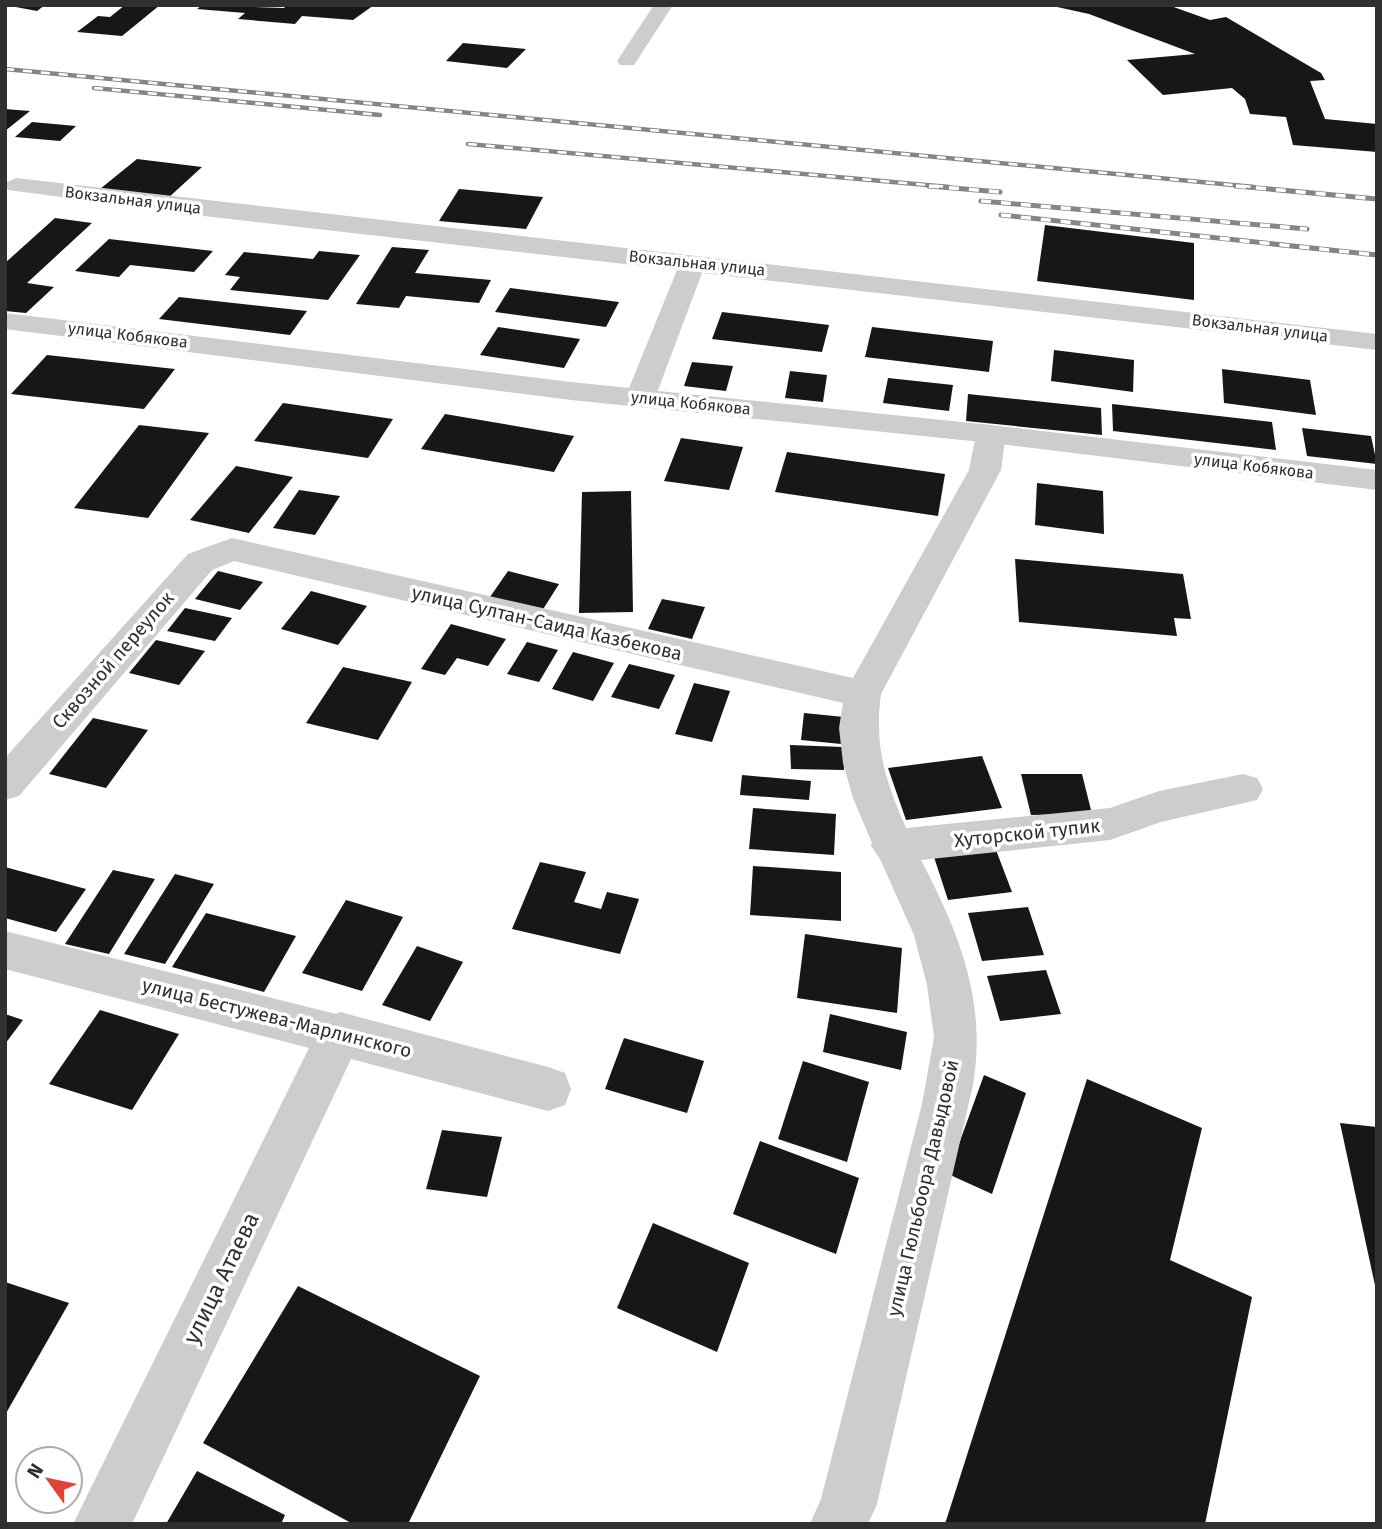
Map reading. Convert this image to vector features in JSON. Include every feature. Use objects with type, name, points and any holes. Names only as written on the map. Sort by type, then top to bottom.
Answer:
[{"type":"street","points":[[627,61],[664,5]]},
{"type":"street","name":"Вокзальная улица","points":[[16,185],[204,209],[693,262],[1377,342]]},
{"type":"street","points":[[640,398],[693,262]]},
{"type":"street","name":"улица Кобякова","points":[[5,321],[640,398],[991,434],[1377,480]]},
{"type":"street","name":"улица Гюльбоора Давыдовой","points":[[839,1524],[848,1504],[956,1044],[945,965],[916,891],[891,846],[865,769],[859,740],[858,712],[863,694],[985,470],[991,434]]},
{"type":"street","name":"улица Султан-Саида Казбекова","points":[[232,549],[863,694]]},
{"type":"street","name":"Сквозной переулок","points":[[5,785],[200,562],[232,549]]},
{"type":"street","name":"Хуторской тупик","points":[[891,846],[1111,824],[1159,807],[1243,789]]},
{"type":"street","name":"улица Бестужева-Марлинского","points":[[5,950],[340,1033],[548,1089]]},
{"type":"street","name":"улица Атаева","points":[[102,1524],[340,1033]]},
{"type":"building","points":[[5,5],[45,5],[37,11]]},
{"type":"building","points":[[125,5],[160,5],[122,36],[77,32],[98,16],[110,17]]},
{"type":"building","points":[[202,5],[284,8],[287,5],[374,5],[353,20],[302,16],[295,24],[238,19],[245,13],[197,9]]},
{"type":"building","points":[[1048,5],[1168,5],[1210,20],[1226,17],[1321,73],[1325,80],[1310,81],[1325,119],[1377,124],[1377,152],[1293,145],[1286,117],[1250,114],[1245,99],[1232,88],[1163,95],[1127,60],[1195,54],[1089,14]]},
{"type":"building","points":[[463,43],[526,49],[507,68],[446,61]]},
{"type":"building","points":[[5,109],[30,111],[5,131]]},
{"type":"building","points":[[32,122],[76,126],[60,141],[15,137]]},
{"type":"building","points":[[137,159],[202,167],[167,199],[100,189]]},
{"type":"building","points":[[459,189],[543,197],[526,229],[439,221]]},
{"type":"building","points":[[55,218],[92,223],[27,283],[54,287],[26,313],[5,311],[5,263]]},
{"type":"building","points":[[1045,225],[1194,243],[1194,300],[1037,281]]},
{"type":"building","points":[[109,239],[213,251],[194,272],[130,265],[119,277],[75,271]]},
{"type":"building","points":[[392,247],[429,250],[415,273],[491,280],[479,303],[406,296],[399,308],[356,304]]},
{"type":"building","points":[[319,251],[360,255],[328,300],[230,290],[240,277],[225,275],[244,252],[313,259]]},
{"type":"building","points":[[510,288],[619,302],[606,327],[495,312]]},
{"type":"building","points":[[179,297],[307,311],[290,335],[159,319]]},
{"type":"building","points":[[722,312],[829,325],[822,352],[712,339]]},
{"type":"building","points":[[498,327],[580,339],[564,368],[480,355]]},
{"type":"building","points":[[872,327],[993,341],[989,372],[865,357]]},
{"type":"building","points":[[1054,350],[1134,360],[1133,392],[1051,381]]},
{"type":"building","points":[[47,355],[175,369],[144,409],[11,394]]},
{"type":"building","points":[[692,362],[733,366],[726,391],[684,386]]},
{"type":"building","points":[[1222,369],[1310,380],[1316,415],[1224,403]]},
{"type":"building","points":[[790,371],[827,375],[823,402],[785,398]]},
{"type":"building","points":[[888,378],[953,385],[949,411],[883,403]]},
{"type":"building","points":[[968,394],[1101,408],[1102,435],[966,421]]},
{"type":"building","points":[[283,403],[393,419],[368,458],[254,441]]},
{"type":"building","points":[[1112,404],[1272,422],[1276,450],[1113,431]]},
{"type":"building","points":[[445,414],[574,436],[554,472],[421,449]]},
{"type":"building","points":[[139,425],[209,433],[148,518],[74,508]]},
{"type":"building","points":[[1302,428],[1371,436],[1377,464],[1307,456]]},
{"type":"building","points":[[681,438],[743,447],[729,490],[664,481]]},
{"type":"building","points":[[787,452],[945,474],[938,516],[775,492]]},
{"type":"building","points":[[236,466],[293,477],[249,533],[190,520]]},
{"type":"building","points":[[1037,483],[1103,491],[1104,534],[1035,525]]},
{"type":"building","points":[[299,490],[340,496],[315,535],[273,528]]},
{"type":"building","points":[[631,491],[633,612],[579,613],[582,492]]},
{"type":"building","points":[[1015,559],[1183,574],[1191,619],[1174,618],[1177,636],[1019,622]]},
{"type":"building","points":[[218,571],[263,582],[240,610],[195,599]]},
{"type":"building","points":[[508,571],[559,584],[542,611],[490,597]]},
{"type":"building","points":[[311,591],[367,606],[338,645],[281,629]]},
{"type":"building","points":[[662,599],[705,607],[692,639],[648,629]]},
{"type":"building","points":[[185,608],[232,618],[215,641],[167,631]]},
{"type":"building","points":[[451,624],[506,639],[488,666],[457,658],[445,675],[421,669]]},
{"type":"building","points":[[156,640],[205,651],[179,685],[129,673]]},
{"type":"building","points":[[527,642],[558,650],[539,682],[507,674]]},
{"type":"building","points":[[573,652],[614,663],[593,701],[552,689]]},
{"type":"building","points":[[629,664],[675,675],[659,709],[611,697]]},
{"type":"building","points":[[343,667],[412,682],[378,740],[306,723]]},
{"type":"building","points":[[694,683],[730,691],[712,742],[675,734]]},
{"type":"building","points":[[804,713],[844,717],[841,744],[801,740]]},
{"type":"building","points":[[93,718],[148,730],[106,788],[49,774]]},
{"type":"building","points":[[790,745],[843,747],[844,770],[791,769]]},
{"type":"building","points":[[982,756],[1002,808],[906,820],[888,768]]},
{"type":"building","points":[[1021,774],[1082,774],[1092,814],[1031,815]]},
{"type":"building","points":[[742,775],[811,781],[809,800],[740,795]]},
{"type":"building","points":[[753,808],[836,814],[834,855],[749,849]]},
{"type":"building","points":[[996,850],[1012,892],[948,900],[934,857]]},
{"type":"building","points":[[540,862],[586,872],[574,902],[601,909],[607,892],[639,899],[620,954],[512,929]]},
{"type":"building","points":[[753,866],[841,872],[841,921],[750,915]]},
{"type":"building","points":[[5,867],[86,889],[56,932],[5,918]]},
{"type":"building","points":[[113,870],[155,879],[109,954],[65,944]]},
{"type":"building","points":[[175,874],[214,884],[165,964],[124,954]]},
{"type":"building","points":[[346,900],[403,917],[362,991],[302,973]]},
{"type":"building","points":[[1028,907],[1044,955],[982,961],[968,913]]},
{"type":"building","points":[[206,913],[296,936],[264,992],[172,967]]},
{"type":"building","points":[[805,934],[902,948],[897,1013],[797,998]]},
{"type":"building","points":[[417,946],[463,962],[430,1021],[382,1005]]},
{"type":"building","points":[[1046,970],[1061,1014],[1000,1021],[987,976]]},
{"type":"building","points":[[100,1010],[179,1034],[132,1110],[49,1084]]},
{"type":"building","points":[[5,1014],[23,1020],[5,1044]]},
{"type":"building","points":[[830,1014],[907,1032],[901,1070],[823,1052]]},
{"type":"building","points":[[624,1038],[704,1061],[687,1113],[605,1089]]},
{"type":"building","points":[[803,1061],[869,1082],[847,1162],[778,1139]]},
{"type":"building","points":[[984,1075],[1026,1093],[992,1194],[948,1174]]},
{"type":"building","points":[[1087,1079],[1202,1128],[1170,1260],[1252,1297],[1205,1524],[945,1524]]},
{"type":"building","points":[[1340,1123],[1377,1127],[1377,1290],[1376,1290]]},
{"type":"building","points":[[442,1130],[502,1137],[487,1197],[426,1189]]},
{"type":"building","points":[[760,1141],[859,1178],[836,1254],[733,1214]]},
{"type":"building","points":[[653,1223],[749,1263],[717,1352],[617,1308]]},
{"type":"building","points":[[5,1282],[69,1303],[5,1415]]},
{"type":"building","points":[[298,1286],[480,1376],[408,1524],[353,1524],[203,1443]]},
{"type":"building","points":[[197,1471],[285,1515],[281,1524],[166,1524]]},
{"type":"railway","points":[[5,69],[1254,187]]},
{"type":"railway","points":[[94,88],[380,115]]},
{"type":"railway","points":[[468,144],[949,187]]},
{"type":"railway","points":[[929,186],[1000,192]]},
{"type":"railway","points":[[1236,186],[1377,199]]},
{"type":"railway","points":[[981,201],[1307,229]]},
{"type":"railway","points":[[1001,215],[1377,255]]}]
